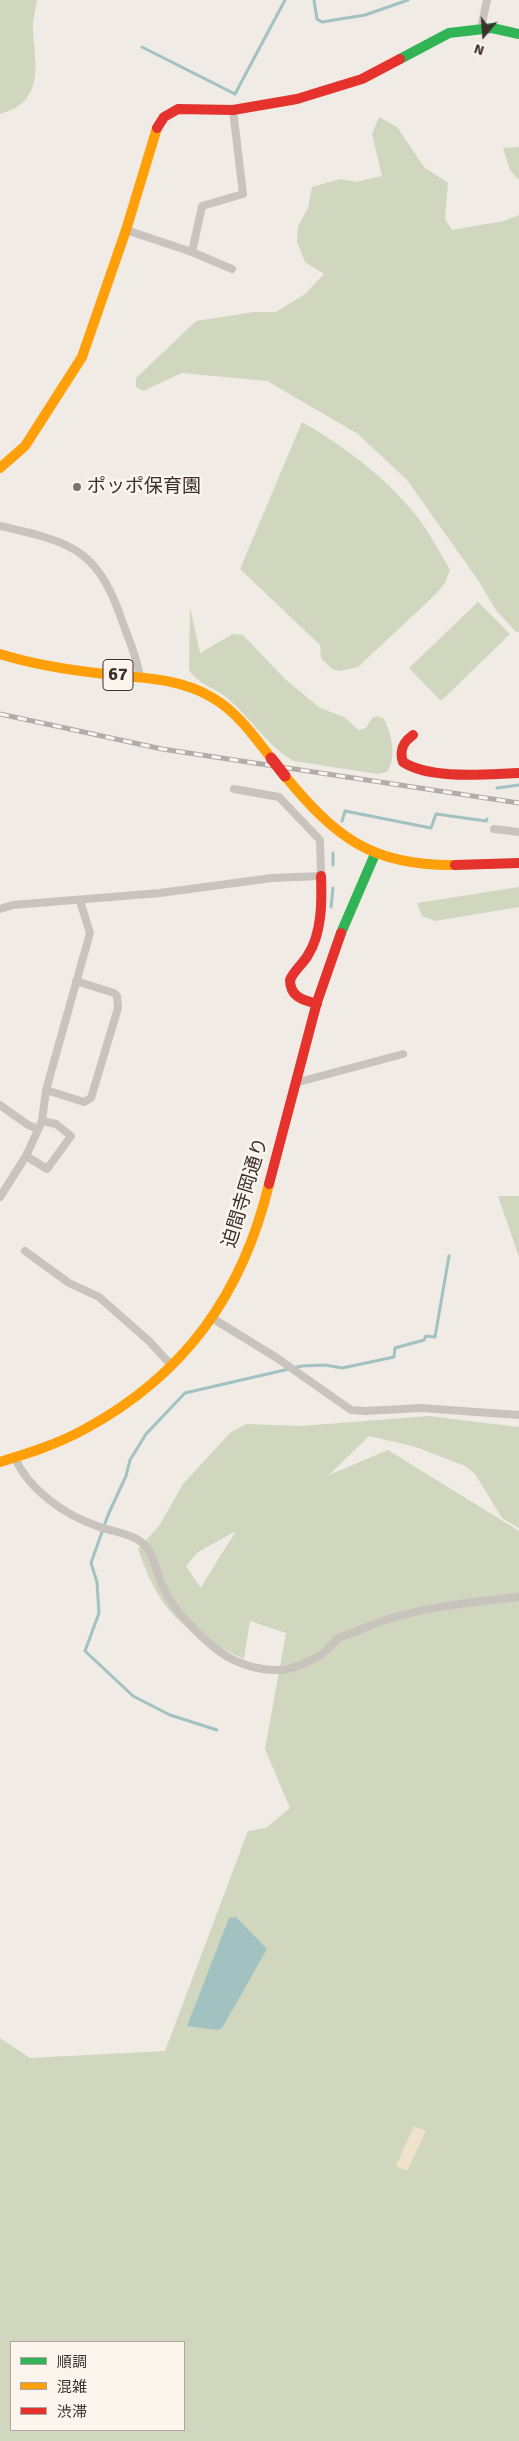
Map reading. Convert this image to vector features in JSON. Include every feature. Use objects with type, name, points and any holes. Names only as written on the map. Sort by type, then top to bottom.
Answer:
[{"type":"street","points":[[481,28],[487,0]]},
{"type":"street","points":[[0,468],[25,446],[82,357],[126,230],[157,126],[164,117],[178,109],[202,111],[233,110],[297,99],[362,79],[449,32],[492,28],[519,34]]},
{"type":"street","points":[[192,252],[202,206],[243,194],[233,110]]},
{"type":"street","points":[[126,230],[192,252],[232,269]]},
{"type":"street","points":[[0,526],[66,544],[93,563],[101,573],[120,615],[140,678]]},
{"type":"street","name":"67","points":[[0,654],[52,667],[179,684],[211,697],[237,718],[271,758],[310,810],[334,831],[356,846],[375,854],[424,866],[519,863]]},
{"type":"street","points":[[412,735],[406,740],[400,750],[402,762],[411,767],[452,773],[519,773]]},
{"type":"street","points":[[234,789],[279,797],[320,840],[322,904],[319,926],[310,954],[292,976],[290,984],[292,991],[299,998],[317,1004]]},
{"type":"street","points":[[494,829],[519,832]]},
{"type":"street","name":"迫間寺岡通り","points":[[0,1462],[45,1448],[90,1428],[130,1402],[172,1366],[212,1318],[230,1288],[257,1230],[317,1004],[342,929],[375,854]]},
{"type":"street","points":[[0,909],[12,905],[80,901],[272,878],[321,876]]},
{"type":"street","points":[[0,1197],[26,1156],[42,1121],[46,1090],[90,933],[80,901]]},
{"type":"street","points":[[46,1090],[84,1102],[91,1098],[118,1008],[118,996],[114,993],[76,981]]},
{"type":"street","points":[[295,1083],[403,1054]]},
{"type":"street","points":[[0,1105],[28,1125],[38,1129]]},
{"type":"street","points":[[26,1156],[47,1169],[71,1136],[56,1124],[42,1121]]},
{"type":"street","points":[[25,1251],[69,1283],[99,1297],[149,1341],[172,1366]]},
{"type":"street","points":[[212,1318],[277,1358],[352,1410],[421,1408],[519,1416]]},
{"type":"street","points":[[15,1458],[23,1474],[60,1508],[88,1522],[137,1539],[148,1547],[162,1586],[172,1604],[220,1652],[241,1663],[257,1668],[272,1670],[288,1669],[325,1652],[338,1639],[370,1626],[408,1615],[472,1602],[519,1597]]},
{"type":"green space","points":[[0,0],[37,0],[33,23],[36,62],[34,81],[24,102],[0,114]]},
{"type":"green space","points":[[379,117],[397,127],[424,167],[448,183],[445,219],[452,230],[504,221],[519,215],[519,632],[516,632],[496,610],[478,580],[407,480],[358,434],[267,381],[182,373],[143,391],[136,387],[136,378],[196,321],[254,312],[276,312],[305,294],[324,274],[305,262],[297,242],[298,226],[308,208],[312,187],[340,179],[356,182],[382,176],[372,134]]},
{"type":"green space","points":[[519,147],[519,180],[510,170],[503,148]]},
{"type":"green space","points":[[302,422],[360,460],[398,495],[421,522],[450,570],[445,583],[436,594],[358,667],[340,671],[332,669],[321,658],[320,645],[240,569]]},
{"type":"green space","points":[[478,602],[510,634],[441,701],[409,668]]},
{"type":"green space","points":[[190,607],[200,653],[233,634],[243,635],[285,679],[320,708],[344,717],[359,730],[366,728],[372,718],[377,716],[383,718],[389,730],[393,752],[387,772],[377,774],[294,761],[284,755],[266,739],[233,703],[200,682],[189,670]]},
{"type":"green space","points":[[519,887],[519,907],[435,921],[422,916],[417,903]]},
{"type":"green space","points":[[498,1196],[519,1196],[519,1257]]},
{"type":"green space","points":[[429,1416],[519,1427],[519,1528],[502,1518],[475,1474],[465,1466],[416,1447],[369,1436],[329,1475],[388,1450],[519,1531],[519,2441],[0,2441],[0,2038],[30,2058],[165,2051],[248,1831],[266,1828],[290,1808],[265,1749],[286,1633],[250,1621],[244,1659],[205,1639],[176,1618],[165,1605],[156,1590],[138,1549],[159,1526],[183,1484],[231,1432],[246,1424],[301,1426]],"holes":[[[236,1531],[201,1587],[186,1566],[198,1552]]]},
{"type":"sand","points":[[414,2126],[426,2131],[407,2171],[396,2166]]},
{"type":"water","points":[[236,1917],[267,1949],[222,2028],[218,2030],[187,2026],[229,1918]]},
{"type":"waterway","points":[[142,47],[235,94],[285,0]]},
{"type":"waterway","points":[[314,0],[317,19],[322,22],[365,15],[408,0]]},
{"type":"waterway","points":[[497,788],[519,785]]},
{"type":"waterway","points":[[342,821],[345,811],[431,828],[436,814],[486,821],[487,819]]},
{"type":"waterway","points":[[333,853],[333,865]]},
{"type":"waterway","points":[[331,907],[333,888]]},
{"type":"waterway","points":[[217,1730],[170,1715],[133,1696],[85,1651],[99,1613],[97,1582],[91,1563],[108,1515],[126,1476],[130,1460],[146,1434],[185,1393],[302,1366],[325,1365],[342,1368],[394,1357],[395,1348],[424,1340],[426,1336],[435,1337],[449,1256]]},
{"type":"railway","points":[[0,714],[162,749],[519,803]]},
{"type":"traffic: fast","points":[[400,59],[449,33],[492,28],[519,34]]},
{"type":"traffic: fast","points":[[341,933],[375,854]]},
{"type":"traffic: slow","points":[[0,468],[25,446],[82,357],[126,230],[157,128]]},
{"type":"traffic: slow","points":[[0,654],[52,667],[147,678],[187,686],[213,698],[230,710],[245,725],[271,758]]},
{"type":"traffic: slow","points":[[285,776],[321,816],[339,832],[358,844],[378,854],[401,860],[426,864],[455,865]]},
{"type":"traffic: slow","points":[[0,1462],[54,1444],[85,1429],[121,1407],[152,1383],[180,1356],[205,1327],[226,1295],[243,1261],[258,1224],[269,1184]]},
{"type":"traffic: jam","points":[[157,128],[164,117],[178,109],[233,110],[297,99],[362,79],[400,59]]},
{"type":"traffic: jam","points":[[413,735],[404,743],[401,754],[403,762],[415,768],[443,774],[459,775],[519,773]]},
{"type":"traffic: jam","points":[[271,758],[285,776]]},
{"type":"traffic: jam","points":[[455,865],[519,863]]},
{"type":"traffic: jam","points":[[317,1004],[298,997],[292,990],[290,980],[313,946],[319,927],[321,876]]},
{"type":"traffic: jam","points":[[269,1184],[317,1002],[341,933]]},
{"type":"place","name":"ポッポ保育園","points":[[77,487]]}]
